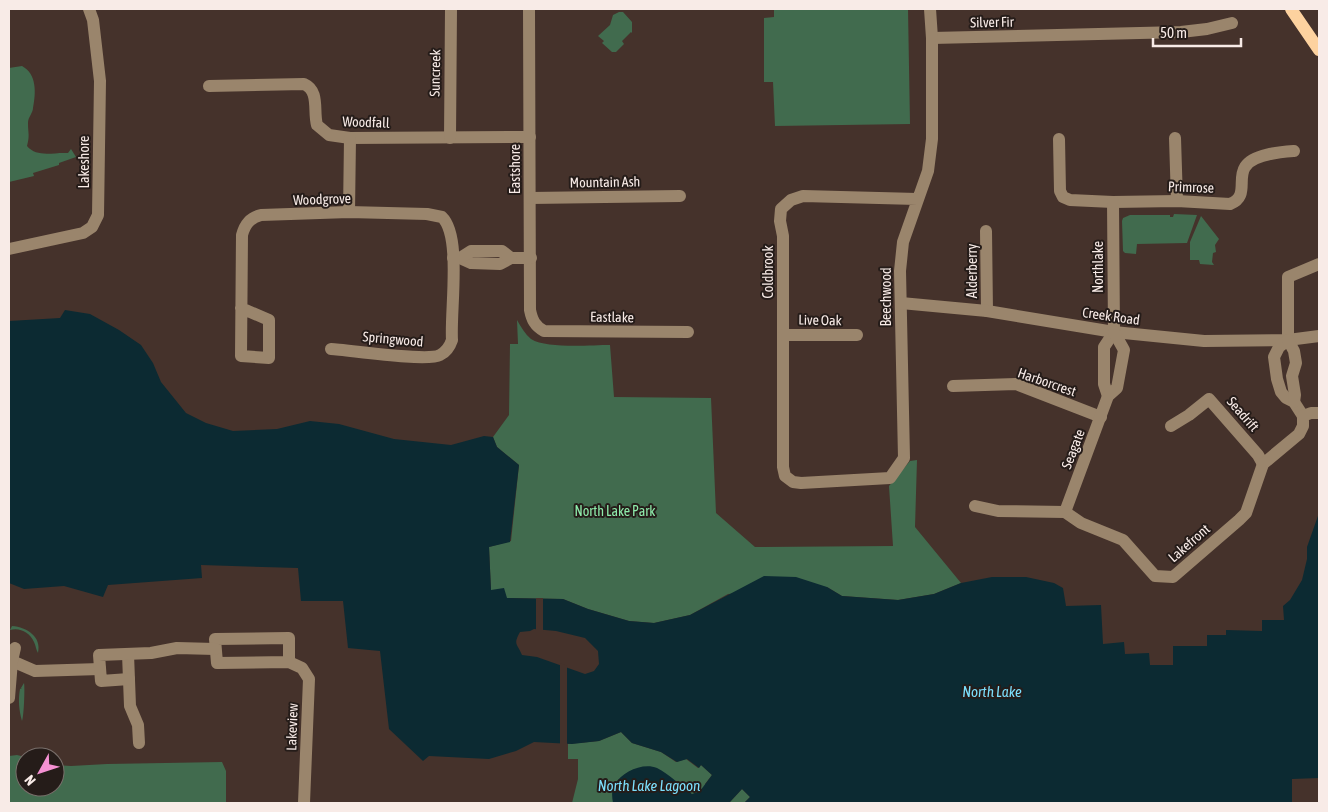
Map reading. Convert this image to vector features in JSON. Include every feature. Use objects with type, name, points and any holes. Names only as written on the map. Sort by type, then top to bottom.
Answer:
[{"type":"main road","points":[[1291,9],[1319,50]]},
{"type":"street","name":"Lakeshore","points":[[9,249],[83,234],[92,227],[98,215],[100,80],[93,20],[89,9]]},
{"type":"street","name":"Suncreek","points":[[450,138],[451,9]]},
{"type":"street","name":"Eastshore","points":[[528,9],[530,310],[532,319],[537,327]]},
{"type":"street","name":"Beechwood","points":[[785,476],[793,482],[801,483],[890,478],[904,458],[900,271],[904,242],[928,170],[932,139],[932,38],[930,9]]},
{"type":"street","name":"Silver Fir","points":[[932,38],[1181,32],[1232,22]]},
{"type":"street","name":"Woodfall","points":[[209,86],[304,84],[309,86],[313,92],[317,125],[329,135],[350,138],[530,138]]},
{"type":"street","points":[[349,212],[350,138]]},
{"type":"street","points":[[1174,138],[1177,201]]},
{"type":"street","name":"Primrose","points":[[1059,139],[1060,191],[1063,198],[1070,200],[1234,203],[1242,193],[1244,170],[1248,164],[1271,153],[1294,151]]},
{"type":"street","name":"Mountain Ash","points":[[530,198],[680,196]]},
{"type":"street","name":"Coldbrook","points":[[785,476],[783,467],[783,236],[780,221],[782,209],[785,203],[803,196],[917,199]]},
{"type":"street","name":"Northlake","points":[[1113,202],[1114,332]]},
{"type":"street","name":"Woodgrove","points":[[241,308],[242,235],[244,226],[250,220],[261,215],[349,212],[427,214],[442,217],[450,228],[457,258]]},
{"type":"street","name":"Alderberry","points":[[986,231],[987,311]]},
{"type":"street","points":[[457,258],[471,251],[502,251],[510,258],[531,258]]},
{"type":"street","name":"Springwood","points":[[330,349],[423,358],[440,355],[449,347],[452,340],[457,258]]},
{"type":"street","points":[[1294,402],[1293,379],[1296,363],[1294,351],[1288,340],[1288,277],[1319,264]]},
{"type":"street","name":"Creek Road","points":[[901,303],[987,311],[1114,332],[1204,341],[1288,340],[1319,336]]},
{"type":"street","name":"Eastlake","points":[[537,327],[544,331],[688,332]]},
{"type":"street","points":[[1108,396],[1104,389],[1104,347],[1114,332]]},
{"type":"street","name":"Seagate","points":[[1065,512],[1108,396],[1117,388],[1124,350],[1114,332]]},
{"type":"street","name":"Live Oak","points":[[784,334],[857,336]]},
{"type":"street","points":[[1263,464],[1298,434],[1303,426],[1303,416],[1294,402],[1286,398],[1281,392],[1277,379],[1274,357],[1279,347],[1288,340]]},
{"type":"street","points":[[1103,372],[1120,372]]},
{"type":"street","points":[[1277,379],[1293,379]]},
{"type":"street","name":"Harborcrest","points":[[952,386],[1016,384],[1101,417]]},
{"type":"street","name":"Seadrift","points":[[1171,426],[1189,415],[1209,398],[1258,455],[1263,464]]},
{"type":"street","points":[[1303,416],[1319,414]]},
{"type":"street","name":"Lakefront","points":[[1065,512],[1081,523],[1123,540],[1155,576],[1173,577],[1246,513],[1263,464]]},
{"type":"street","points":[[975,506],[998,512],[1065,512]]},
{"type":"street","points":[[289,638],[289,662],[216,663],[215,639],[289,638]]},
{"type":"street","points":[[9,698],[15,648]]},
{"type":"street","points":[[129,679],[101,680],[99,655],[151,653],[177,648],[215,649]]},
{"type":"street","points":[[128,654],[130,706],[138,725],[139,743]]},
{"type":"street","points":[[12,661],[35,671],[100,669]]},
{"type":"street","name":"Lakeview","points":[[289,662],[302,668],[309,679],[304,803]]},
{"type":"green space","points":[[774,9],[908,9],[910,124],[775,126],[773,82],[764,82],[764,18],[774,17]]},
{"type":"green space","points":[[623,12],[632,22],[632,33],[622,41],[624,44],[616,52],[612,52],[602,43],[604,41],[598,36],[610,25],[613,15]]},
{"type":"green space","points":[[22,66],[27,69],[33,79],[35,90],[33,110],[28,121],[29,137],[27,146],[31,150],[46,154],[68,153],[71,149],[76,157],[59,163],[59,165],[33,173],[34,176],[9,182],[9,68]]},
{"type":"green space","points":[[1174,214],[1197,215],[1187,243],[1137,244],[1136,254],[1123,251],[1123,218],[1130,215],[1170,215],[1170,217],[1173,217]]},
{"type":"green space","points":[[1201,216],[1219,239],[1215,245],[1216,252],[1213,253],[1212,262],[1214,265],[1200,264],[1199,260],[1190,260],[1190,242]]},
{"type":"green space","name":"North Lake Park","points":[[517,320],[529,337],[538,342],[569,346],[610,345],[614,397],[711,398],[716,513],[755,547],[893,546],[889,486],[910,461],[917,460],[915,527],[961,583],[934,594],[898,600],[842,596],[827,587],[728,594],[690,615],[654,623],[629,621],[588,609],[563,599],[506,598],[491,590],[489,547],[511,541],[519,465],[497,447],[493,437],[509,415],[510,344],[518,344]]},
{"type":"green space","points":[[12,626],[23,628],[32,634],[38,642],[38,653],[30,635],[20,630],[10,630]]},
{"type":"green space","points":[[24,683],[22,721],[19,697],[20,689]]},
{"type":"green space","points":[[621,732],[632,743],[661,752],[676,762],[686,759],[698,768],[701,765],[712,775],[705,784],[725,803],[572,803],[578,779],[578,759],[568,759],[568,744],[599,741]]},
{"type":"green space","points":[[15,755],[15,797],[65,797],[65,766],[222,762],[226,771],[226,803],[9,803],[9,756]]},
{"type":"green space","points":[[742,789],[750,797],[744,803],[729,803]]},
{"type":"water","name":"North Lake","points":[[65,310],[90,314],[119,330],[141,345],[153,363],[161,382],[186,413],[206,423],[233,431],[277,429],[310,421],[339,424],[394,439],[451,445],[484,436],[493,437],[497,447],[519,465],[510,542],[489,547],[491,590],[504,588],[507,598],[563,599],[588,609],[629,621],[654,623],[690,615],[764,576],[796,577],[827,587],[842,596],[898,600],[934,594],[961,583],[992,577],[1026,577],[1054,583],[1063,588],[1066,606],[1101,605],[1103,644],[1124,642],[1125,654],[1149,653],[1150,665],[1173,665],[1173,646],[1207,646],[1207,635],[1226,635],[1226,630],[1262,631],[1262,620],[1284,620],[1283,606],[1290,600],[1302,580],[1307,559],[1307,547],[1319,513],[1319,778],[1292,779],[1292,803],[744,803],[750,797],[742,789],[729,803],[613,803],[612,791],[615,784],[628,772],[639,767],[651,766],[657,768],[692,794],[700,791],[712,775],[701,765],[699,768],[687,759],[677,762],[661,752],[632,743],[621,732],[599,741],[572,744],[534,742],[516,751],[489,759],[429,756],[423,761],[389,729],[380,651],[348,648],[343,601],[301,601],[298,568],[201,565],[202,578],[108,585],[103,597],[64,586],[24,589],[9,583],[9,321],[60,318]],"holes":[[[534,629],[556,631],[585,638],[598,651],[599,664],[594,671],[585,674],[537,657],[522,655],[517,646],[516,642],[520,632]]]},
{"type":"pier","points":[[536,598],[543,598],[544,632],[536,632]]},
{"type":"pier","points":[[560,663],[567,666],[567,746],[560,746]]},
{"type":"water label","name":"North Lake Lagoon","points":[[649,785]]}]
